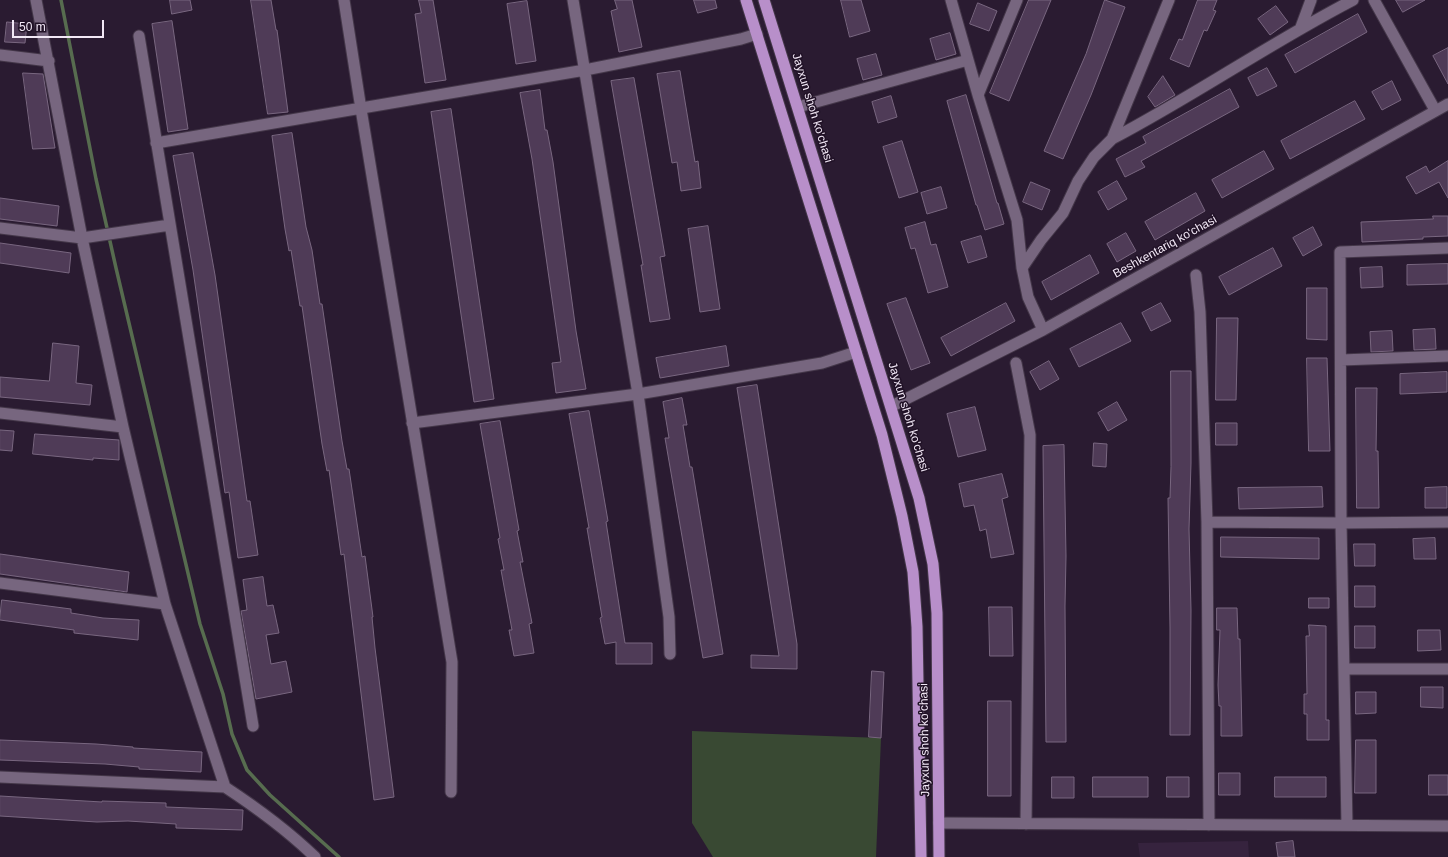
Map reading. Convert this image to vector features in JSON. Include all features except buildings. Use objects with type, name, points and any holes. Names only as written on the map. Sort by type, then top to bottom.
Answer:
[{"type":"highway","name":"Jayxun shoh ko'chasi","points":[[746,0],[856,352],[889,464],[902,516],[913,572],[917,627],[921,857]]},
{"type":"highway","name":"Jayxun shoh ko'chasi","points":[[764,0],[892,406],[919,498],[933,564],[937,613],[939,857]]},
{"type":"street","points":[[36,0],[82,238],[123,427],[165,604],[225,787]]},
{"type":"street","points":[[344,0],[452,662],[452,792]]},
{"type":"street","points":[[573,0],[638,394],[669,616],[670,654]]},
{"type":"street","points":[[951,0],[978,95],[1017,220],[1022,268],[1028,297],[1044,330]]},
{"type":"street","points":[[978,95],[1017,0]]},
{"type":"street","points":[[1112,140],[1169,0]]},
{"type":"street","points":[[1301,27],[1311,0]]},
{"type":"street","points":[[1022,268],[1041,240],[1063,213],[1078,181],[1094,157],[1112,140],[1142,124],[1301,27],[1353,0]]},
{"type":"street","points":[[1374,0],[1435,110]]},
{"type":"street","points":[[156,143],[585,70],[740,39],[757,34]]},
{"type":"street","points":[[139,36],[253,726]]},
{"type":"street","points":[[0,55],[49,61]]},
{"type":"street","points":[[798,106],[968,60]]},
{"type":"street","name":"Beshkentariq ko'chasi","points":[[892,406],[1044,330],[1448,104]]},
{"type":"street","points":[[0,228],[82,238],[170,225]]},
{"type":"street","points":[[1347,825],[1341,523],[1340,252],[1448,248]]},
{"type":"street","points":[[1196,275],[1200,312],[1207,522],[1209,825]]},
{"type":"street","points":[[412,423],[638,394],[822,363],[856,352]]},
{"type":"street","points":[[1341,360],[1448,356]]},
{"type":"street","points":[[1016,363],[1030,434],[1026,824]]},
{"type":"street","points":[[0,413],[123,427]]},
{"type":"street","points":[[1207,522],[1448,522]]},
{"type":"street","points":[[0,583],[165,604]]},
{"type":"street","points":[[1344,669],[1448,669]]},
{"type":"street","points":[[0,777],[225,787],[251,804],[292,835],[315,857]]},
{"type":"street","points":[[939,823],[1448,826]]},
{"type":"shaded area","points":[[1248,841],[1249,857],[1140,857],[1138,843]]},
{"type":"green space","points":[[692,731],[881,738],[876,857],[713,857],[692,823]]},
{"type":"waterway","points":[[61,0],[96,179],[116,268],[200,624],[223,694],[232,734],[247,770],[270,795],[339,857]]}]
